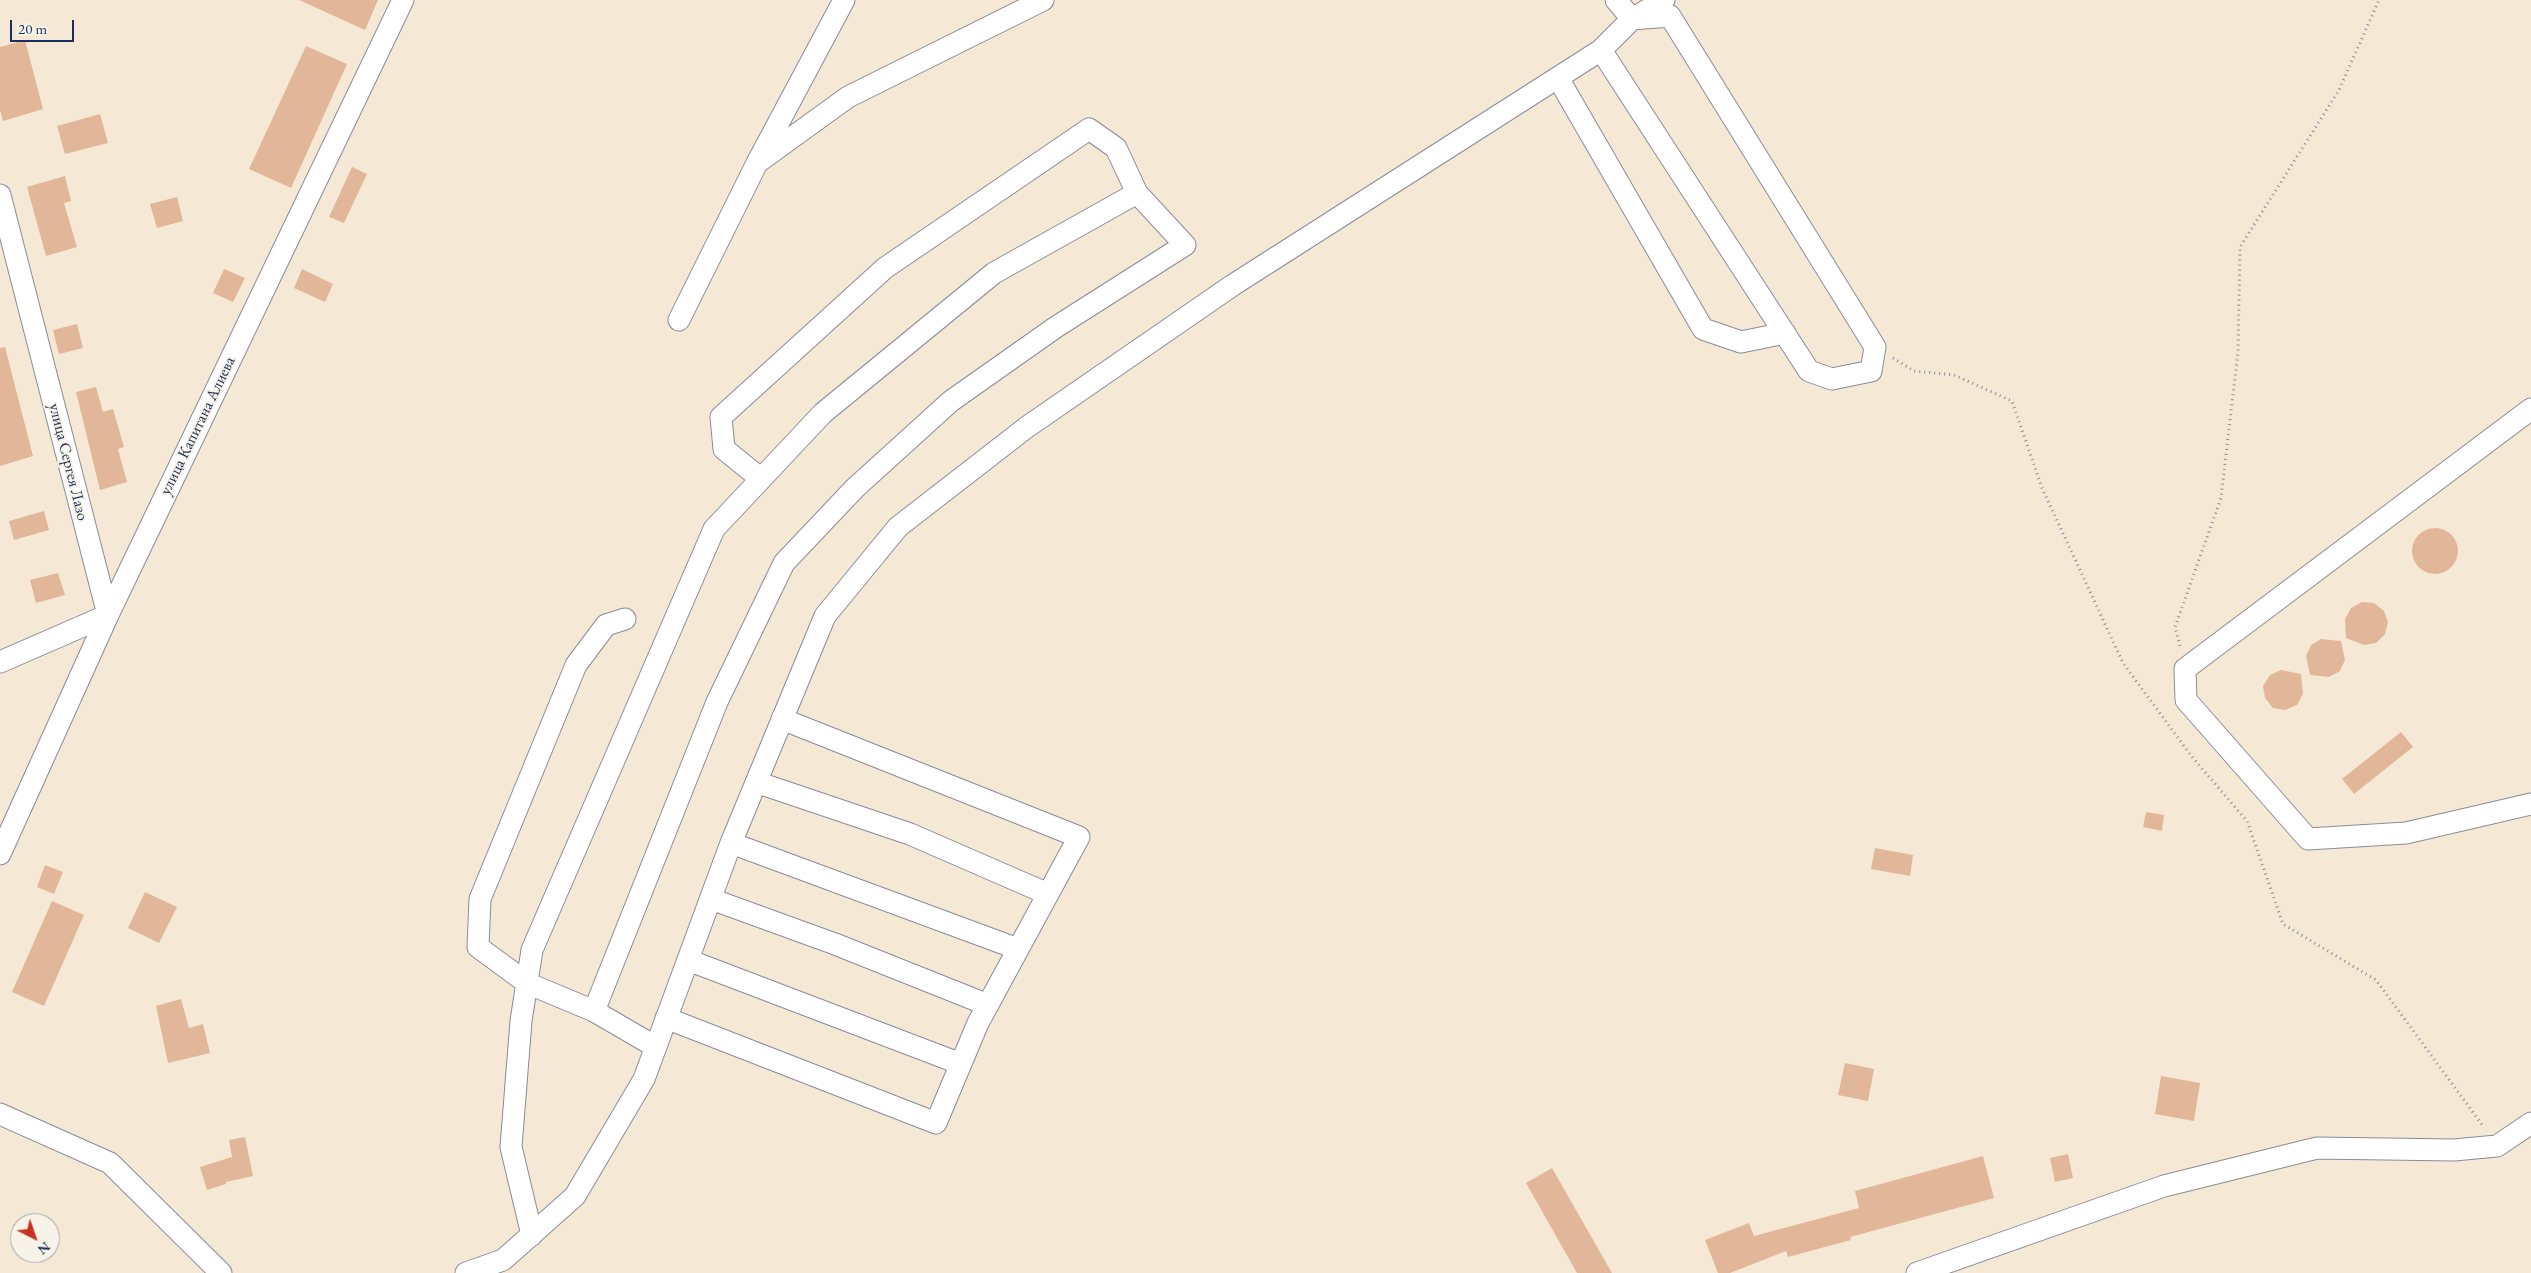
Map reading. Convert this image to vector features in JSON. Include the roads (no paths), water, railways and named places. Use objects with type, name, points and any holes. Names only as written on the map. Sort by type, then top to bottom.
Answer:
[{"type":"street","name":"улица Капитана Алиева","points":[[0,854],[108,615],[403,0]]},
{"type":"street","points":[[679,320],[757,163],[844,0]]},
{"type":"street","points":[[757,163],[848,97],[1043,0]]},
{"type":"street","points":[[1616,0],[1632,19]]},
{"type":"street","points":[[466,1273],[504,1260],[575,1196],[644,1079],[731,843],[825,616],[898,527],[1027,427],[1233,285],[1601,50],[1632,19],[1664,0]]},
{"type":"street","points":[[1601,50],[1809,370],[1832,380],[1871,371],[1875,347],[1670,16],[1632,19]]},
{"type":"street","points":[[1558,78],[1704,329],[1741,342],[1785,333]]},
{"type":"street","points":[[594,1011],[717,702],[784,563],[855,488],[951,401],[1056,328],[1186,245],[1137,193],[1116,148],[1089,129],[886,268],[721,417],[724,449],[761,479]]},
{"type":"street","points":[[532,1235],[511,1148],[521,1021],[532,950],[714,529],[823,413],[994,273],[1137,193]]},
{"type":"street","name":"улица Сергея Лазо","points":[[0,195],[108,615]]},
{"type":"street","points":[[2531,409],[2185,669],[2186,700],[2308,839],[2406,833],[2531,804]]},
{"type":"street","points":[[0,662],[108,615]]},
{"type":"street","points":[[625,619],[606,625],[576,664],[480,898],[478,947],[527,983],[594,1011],[656,1047]]},
{"type":"street","points":[[666,1018],[936,1123],[988,1005],[1079,837],[782,719]]},
{"type":"street","points":[[756,782],[910,834],[1048,894]]},
{"type":"street","points":[[731,843],[1018,949]]},
{"type":"street","points":[[710,899],[835,944],[988,1005]]},
{"type":"street","points":[[688,960],[961,1064]]},
{"type":"street","points":[[0,1114],[110,1163],[221,1273]]},
{"type":"street","points":[[1917,1273],[2164,1186],[2317,1148],[2454,1150],[2498,1146],[2531,1123]]}]
